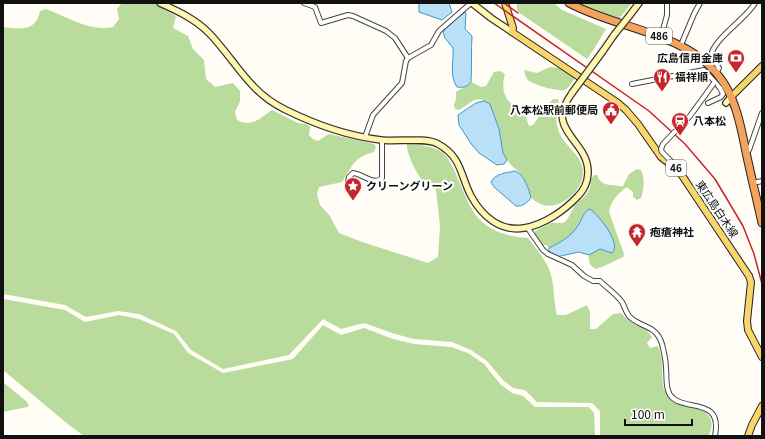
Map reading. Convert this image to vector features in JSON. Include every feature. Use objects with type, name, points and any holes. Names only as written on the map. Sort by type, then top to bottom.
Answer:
[{"type":"highway","name":"486","points":[[569,3],[592,13],[688,48],[716,73],[727,88],[736,108],[762,223]]},
{"type":"main road","points":[[505,3],[513,28],[512,32]]},
{"type":"main road","name":"東広島白木線","points":[[512,32],[618,103],[638,124],[661,157],[675,165],[749,276],[751,282],[748,307],[748,330],[762,357]]},
{"type":"main road","points":[[731,97],[762,66]]},
{"type":"main road","points":[[748,436],[752,424],[762,406]]},
{"type":"street","points":[[160,3],[177,10],[194,20],[208,32],[252,86],[285,110],[335,130],[350,134],[382,140],[436,142],[450,152],[456,159],[471,195],[480,210],[496,224],[506,228],[517,229],[539,224],[557,213],[578,196],[587,184],[587,162],[582,152],[569,136],[564,127],[563,111],[567,100],[639,3]]},
{"type":"street","points":[[304,3],[315,7],[321,23],[348,15],[386,31],[398,41],[408,58]]},
{"type":"street","points":[[365,137],[373,115],[402,83],[405,64],[408,58],[431,45],[439,31],[471,3],[512,32]]},
{"type":"street","points":[[661,37],[667,15],[667,3]]},
{"type":"street","points":[[681,45],[700,3]]},
{"type":"street","points":[[716,73],[719,68],[710,56],[711,53],[715,46],[755,3]]},
{"type":"street","points":[[632,84],[704,70],[723,94],[721,97],[708,103]]},
{"type":"street","points":[[675,165],[662,152],[661,149],[663,144],[690,116],[714,82]]},
{"type":"street","points":[[726,103],[731,97]]},
{"type":"street","points":[[746,152],[749,150],[762,113]]},
{"type":"street","points":[[352,189],[348,182],[353,173],[359,174],[374,182],[379,181],[382,178],[382,140]]},
{"type":"street","points":[[753,183],[762,181]]},
{"type":"street","points":[[527,227],[543,250],[548,254],[572,265],[584,276],[593,281],[600,281],[623,303],[629,317],[649,326],[662,343],[665,355],[666,385],[670,394],[681,402],[704,407],[709,411],[714,417],[716,425],[715,436]]},
{"type":"green space","points":[[122,3],[153,3],[176,16],[173,28],[188,36],[193,49],[204,60],[206,79],[215,87],[233,83],[240,91],[240,101],[235,112],[237,120],[247,123],[256,121],[272,110],[298,123],[306,124],[310,127],[309,135],[318,141],[329,134],[374,144],[376,147],[374,152],[357,160],[342,182],[319,187],[317,194],[320,205],[330,216],[339,233],[428,263],[438,257],[440,226],[436,190],[425,183],[419,176],[410,159],[407,144],[428,146],[442,153],[450,162],[468,202],[479,218],[492,229],[500,233],[528,238],[539,253],[547,265],[551,275],[557,315],[566,315],[587,305],[590,312],[590,329],[596,329],[613,314],[621,313],[628,320],[646,329],[652,337],[647,343],[650,348],[658,346],[662,361],[662,379],[665,392],[678,403],[698,408],[708,415],[712,424],[709,436],[600,436],[600,411],[592,403],[537,402],[525,390],[513,388],[503,380],[487,361],[471,350],[452,342],[414,339],[364,323],[341,329],[323,319],[289,355],[223,369],[191,350],[176,331],[139,314],[118,311],[86,317],[65,305],[3,294],[3,27],[26,28],[31,26],[38,18],[40,11],[46,9],[87,26],[104,28],[113,27],[119,19],[117,9]]},
{"type":"green space","points":[[516,3],[554,3],[562,10],[606,29],[587,59],[518,12]]},
{"type":"green space","points":[[573,3],[632,3],[618,20]]},
{"type":"green space","points":[[550,67],[560,68],[575,78],[565,90],[546,88],[535,84],[528,80],[524,71],[537,73]]},
{"type":"green space","points":[[500,71],[505,74],[503,86],[506,98],[522,110],[526,116],[529,126],[533,125],[553,99],[558,99],[559,102],[556,119],[559,133],[577,156],[583,170],[580,184],[576,190],[571,196],[558,204],[546,206],[538,203],[531,197],[519,172],[505,157],[500,133],[490,104],[480,99],[474,100],[459,110],[455,109],[454,105],[456,92],[471,82],[481,87],[486,86],[494,72]]},
{"type":"green space","points":[[637,169],[641,170],[644,180],[641,198],[637,200],[633,197],[633,192],[627,187],[615,198],[611,204],[609,212],[624,254],[623,257],[596,269],[592,267],[589,262],[589,255],[600,249],[612,253],[611,236],[597,215],[587,210],[575,231],[567,238],[549,248],[547,245],[542,245],[535,235],[535,231],[551,223],[563,223],[567,220],[575,205],[586,195],[590,188],[591,179],[594,175],[597,175],[601,182],[605,184],[623,186],[629,174]]},
{"type":"green space","points":[[3,299],[65,310],[85,322],[119,315],[139,319],[174,334],[188,353],[223,373],[293,359],[323,325],[341,335],[364,328],[393,339],[414,344],[451,347],[468,353],[484,364],[500,384],[512,393],[523,396],[535,407],[589,407],[594,413],[595,435],[84,436],[3,370]]},
{"type":"green space","points":[[3,382],[27,402],[29,406],[3,412]]},
{"type":"water","points":[[419,3],[449,3],[452,12],[442,20],[419,12]]},
{"type":"water","points":[[465,12],[465,29],[472,36],[471,82],[466,86],[457,87],[453,78],[453,48],[445,38],[443,32],[448,25]]},
{"type":"water","points":[[484,101],[490,104],[499,129],[503,153],[507,160],[504,164],[497,165],[479,153],[459,125],[458,115],[476,103]]},
{"type":"water","points":[[515,171],[523,178],[531,198],[525,204],[520,206],[516,206],[494,187],[491,182],[498,175]]},
{"type":"water","points":[[590,209],[604,223],[612,237],[614,249],[612,253],[600,249],[589,255],[579,252],[556,257],[551,254],[549,248],[570,235],[580,222],[584,213]]},
{"type":"railway","points":[[494,3],[649,111],[685,144],[715,179],[743,226],[754,254],[762,284]]},
{"type":"railway","points":[[504,3],[518,13]]},
{"type":"place","name":"広島信用金庫","points":[[736,73]]},
{"type":"place","name":"福祥順","points":[[662,92]]},
{"type":"place","name":"八本松駅前郵便局","points":[[611,125]]},
{"type":"place","name":"八本松","points":[[680,136]]},
{"type":"place","name":"クリーングリーン","points":[[353,201]]},
{"type":"place","name":"疱瘡神社","points":[[637,247]]}]
